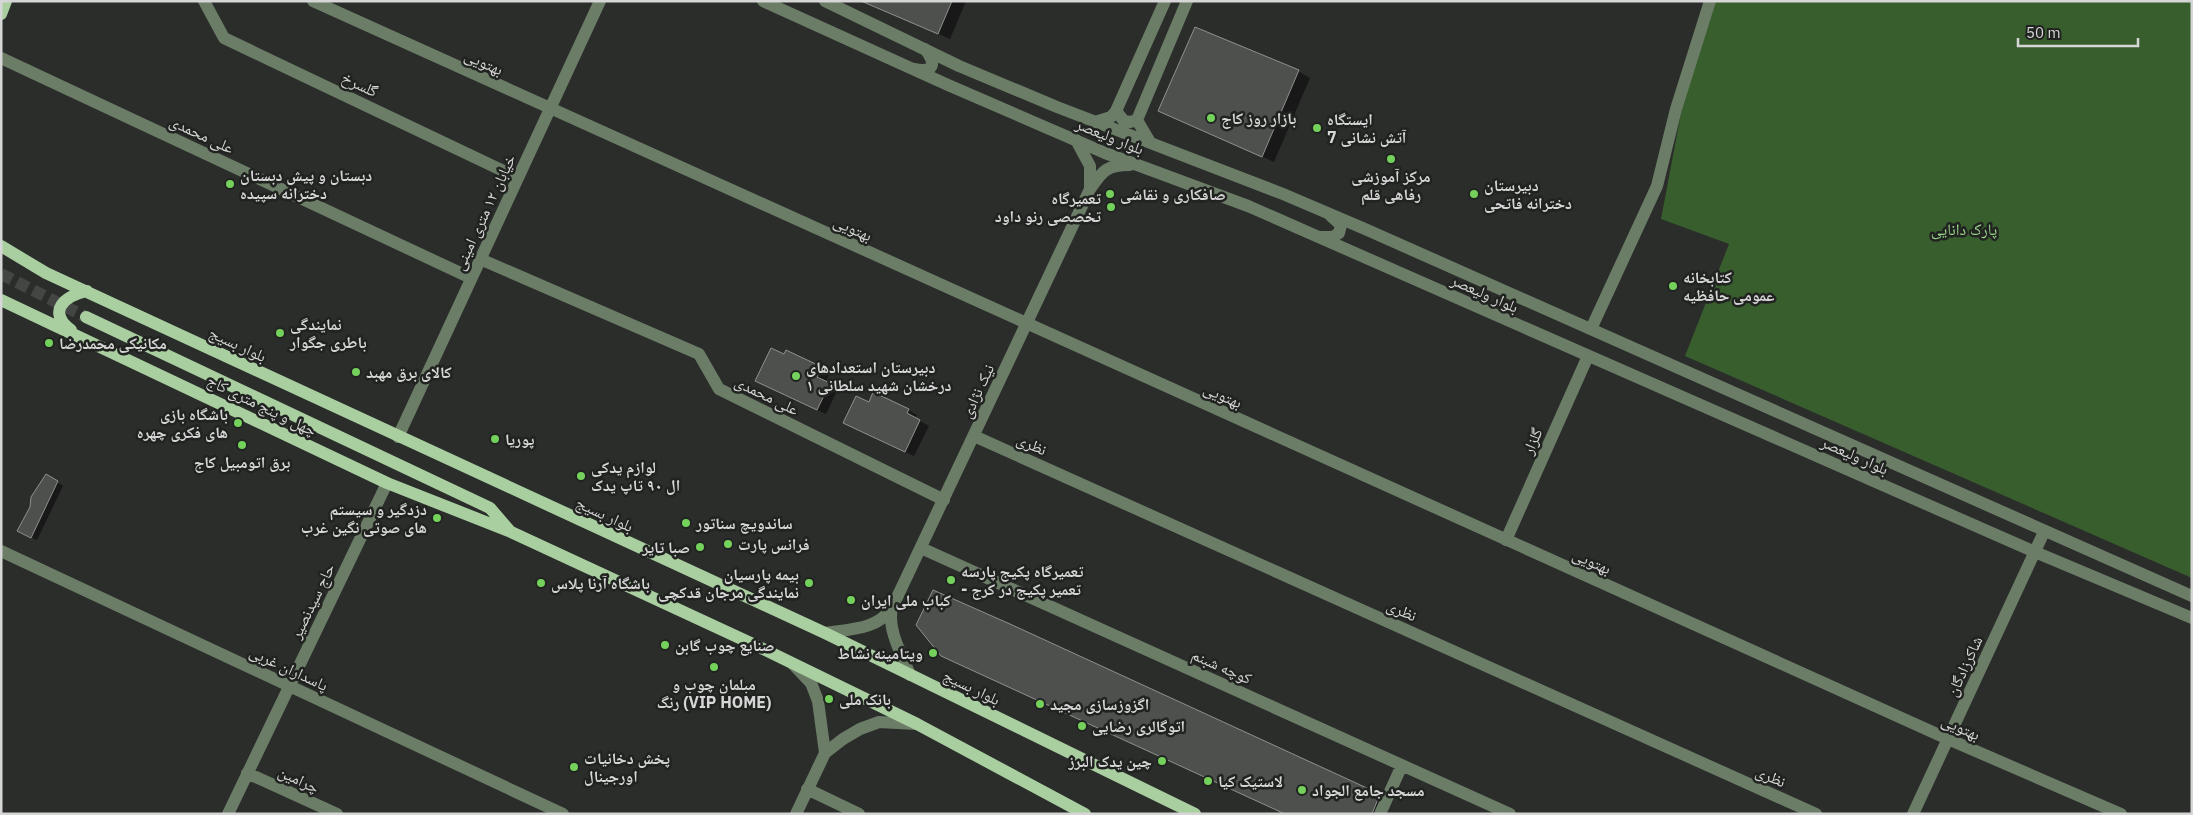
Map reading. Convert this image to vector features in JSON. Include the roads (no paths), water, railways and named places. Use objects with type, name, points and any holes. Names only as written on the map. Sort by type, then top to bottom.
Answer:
[{"type":"main road","points":[[1,14],[6,1]]},
{"type":"main road","name":"بلوار بسیج","points":[[1,246],[46,273],[825,634],[1195,814]]},
{"type":"main road","points":[[75,333],[64,325],[60,308],[66,298],[88,291]]},
{"type":"main road","name":"چهل و پنج متری کاج","points":[[1,300],[75,333],[387,483],[511,532]]},
{"type":"main road","points":[[86,317],[490,508],[511,532],[917,724],[1085,814]]},
{"type":"street","name":"گلسرخ","points":[[204,1],[224,38],[518,178]]},
{"type":"street","name":"بهتویی","points":[[313,1],[1948,739],[2121,814]]},
{"type":"street","name":"خیابان ۱۲ متری امینی","points":[[398,436],[600,1]]},
{"type":"street","name":"بلوار ولیعصر","points":[[763,1],[948,85],[1076,140],[1248,206],[2021,546],[2192,618]]},
{"type":"street","name":"بلوار ولیعصر","points":[[825,1],[959,66],[1365,229],[2028,525],[2192,596]]},
{"type":"street","points":[[1095,122],[1111,117],[1116,111],[1165,1]]},
{"type":"street","points":[[1138,120],[1187,1]]},
{"type":"street","points":[[1592,329],[1657,186],[1676,110],[1710,1]]},
{"type":"street","points":[[1157,20],[1176,26]]},
{"type":"street","points":[[912,69],[924,71],[930,69],[933,59],[925,49]]},
{"type":"street","name":"علی محمدی","points":[[1,58],[471,278]]},
{"type":"street","points":[[948,85],[940,75],[940,70],[944,65],[959,66]]},
{"type":"street","points":[[1116,111],[1124,121],[1138,120]]},
{"type":"street","points":[[1138,120],[1150,142]]},
{"type":"street","points":[[1076,140],[1090,166],[1090,188]]},
{"type":"street","points":[[1090,188],[1105,170],[1114,165],[1138,165]]},
{"type":"street","name":"نیک نژادی","points":[[892,608],[1090,188]]},
{"type":"street","points":[[1318,237],[1333,237],[1339,233],[1341,226],[1339,222],[1328,213]]},
{"type":"street","points":[[1354,253],[1344,242],[1346,234],[1351,228],[1365,229]]},
{"type":"street","name":"علی محمدی","points":[[480,259],[699,354],[719,389],[944,500]]},
{"type":"street","name":"گلزار","points":[[1506,540],[1588,356]]},
{"type":"street","name":"نظری","points":[[974,436],[1816,814]]},
{"type":"street","name":"حاج سیدنصیر","points":[[228,814],[387,483]]},
{"type":"street","points":[[2021,546],[2026,545],[2033,538],[2033,533],[2028,525]]},
{"type":"street","name":"شاکرزادگان","points":[[1913,814],[2044,532]]},
{"type":"street","points":[[2052,558],[2048,551],[2048,546],[2050,542],[2058,538]]},
{"type":"street","name":"کوچه شبنم","points":[[921,548],[1510,814]]},
{"type":"street","name":"پاسداران غربی","points":[[1,551],[563,814]]},
{"type":"street","points":[[825,634],[874,625],[886,617],[892,608]]},
{"type":"street","points":[[892,608],[890,616],[896,644],[910,675]]},
{"type":"street","points":[[791,663],[811,683],[818,701],[825,752]]},
{"type":"street","points":[[796,814],[825,752],[860,729],[879,722],[917,724]]},
{"type":"street","points":[[1380,814],[1402,765]]},
{"type":"street","name":"چرامین","points":[[247,773],[337,814]]},
{"type":"street","points":[[808,789],[859,814]]},
{"type":"tunnel","points":[[1,274],[86,317]]},
{"type":"place","name":"بازار روز کاج","points":[[1211,118]]},
{"type":"place","name":"ایستگاه آتش نشانی 7","points":[[1317,128]]},
{"type":"place","name":"مرکز آموزشی رفاهی قلم","points":[[1391,159]]},
{"type":"place","name":"دبستان و پیش دبستان دخترانه سپیده","points":[[230,184]]},
{"type":"place","name":"صافکاری و نقاشی","points":[[1110,194]]},
{"type":"place","name":"دبیرستان دخترانه فاتحی","points":[[1474,194]]},
{"type":"place","name":"تعمیرگاه تخصصی رنو داود","points":[[1111,207]]},
{"type":"place","name":"کتابخانه عمومی حافظیه","points":[[1673,286]]},
{"type":"place","name":"نمایندگی باطری جگوار","points":[[280,333]]},
{"type":"place","name":"مکانیکی محمدرضا","points":[[49,343]]},
{"type":"place","name":"کالای برق مهبد","points":[[356,372]]},
{"type":"place","name":"دبیرستان استعدادهای درخشان شهید سلطانی ۱","points":[[796,376]]},
{"type":"place","name":"باشگاه بازی های فکری چهره","points":[[238,423]]},
{"type":"place","name":"پوریا","points":[[495,439]]},
{"type":"place","name":"برق اتومبیل کاج","points":[[242,445]]},
{"type":"place","name":"لوازم یدکی ال ۹۰ تاپ یدک","points":[[581,476]]},
{"type":"place","name":"دزدگیر و سیستم های صوتی نگین غرب","points":[[437,518]]},
{"type":"place","name":"ساندویچ سناتور","points":[[686,523]]},
{"type":"place","name":"فرانس پارت","points":[[728,544]]},
{"type":"place","name":"صبا تایر","points":[[700,547]]},
{"type":"place","name":"تعمیرگاه پکیج پارسه - تعمیر پکیج در کرج","points":[[951,580]]},
{"type":"place","name":"باشگاه آرنا پلاس","points":[[541,583]]},
{"type":"place","name":"بیمه پارسیان نمایندگی مرجان قدکچی","points":[[809,583]]},
{"type":"place","name":"کباب ملی ایران","points":[[851,600]]},
{"type":"place","name":"صنایع چوب گابن","points":[[665,645]]},
{"type":"place","name":"ویتامینه نشاط","points":[[933,653]]},
{"type":"place","name":"مبلمان چوب و رنگ (VIP HOME)","points":[[714,667]]},
{"type":"place","name":"بانک ملی","points":[[829,699]]},
{"type":"place","name":"اگزوزسازی مجید","points":[[1040,704]]},
{"type":"place","name":"اتوگالری رضایی","points":[[1082,726]]},
{"type":"place","name":"چین یدک البرز","points":[[1162,761]]},
{"type":"place","name":"پخش دخانیات اورجینال","points":[[574,767]]},
{"type":"place","name":"لاستیک کیا","points":[[1208,781]]},
{"type":"place","name":"مسجد جامع الجواد","points":[[1302,790]]},
{"type":"park label","name":"پارک دانایی","points":[[1964,229]]}]
